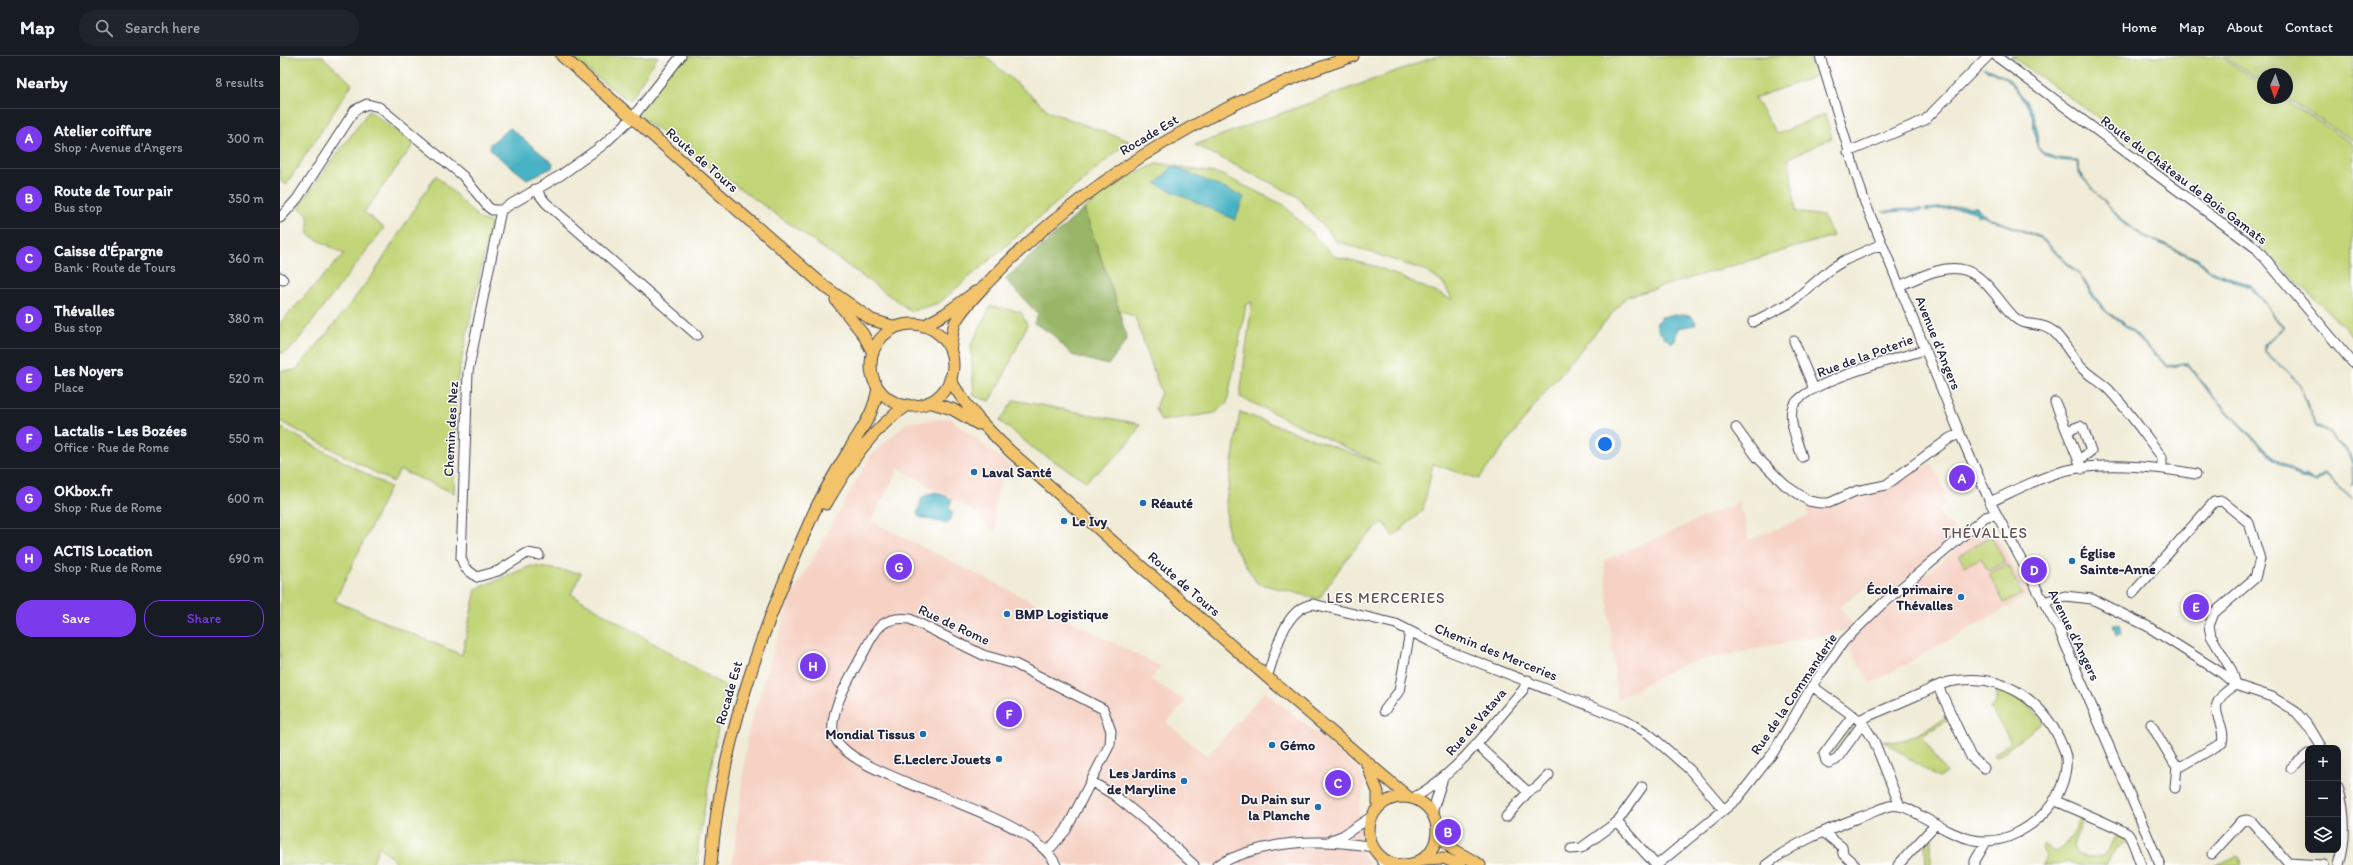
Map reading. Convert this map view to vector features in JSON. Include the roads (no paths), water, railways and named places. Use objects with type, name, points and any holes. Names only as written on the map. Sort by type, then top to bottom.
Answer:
[{"type":"main road","name":"Route de Tours","points":[[562,56],[824,286],[872,320],[896,327]]},
{"type":"main road","name":"Rocade Est","points":[[950,350],[956,322],[988,282],[1016,253],[1101,182],[1210,116],[1313,70],[1353,56]]},
{"type":"main road","name":"Rocade Est","points":[[923,326],[945,314],[988,282]]},
{"type":"main road","name":"Route de Tours","points":[[824,286],[863,334],[873,352]]},
{"type":"main road","points":[[910,324],[923,326],[935,331],[944,339],[950,350],[953,360],[950,379],[941,393],[929,402],[908,406],[891,400],[878,388],[872,371],[873,352],[882,337],[896,327],[910,324]]},
{"type":"main road","name":"Route de Tours","points":[[950,379],[963,403],[986,428],[1267,677],[1410,798]]},
{"type":"main road","name":"Rocade Est","points":[[711,865],[721,789],[740,703],[770,615],[803,537],[835,472],[872,414],[878,388]]},
{"type":"main road","name":"Route de Tours","points":[[929,402],[952,409],[986,428]]},
{"type":"main road","name":"Rocade Est","points":[[803,537],[815,523],[866,442],[884,422],[908,406]]},
{"type":"main road","name":"Route de Tours","points":[[1365,760],[1378,792],[1378,807]]},
{"type":"main road","points":[[1423,859],[1433,847],[1437,833],[1432,813],[1427,807],[1410,798],[1391,799],[1378,807],[1371,817],[1369,827],[1379,856],[1392,863],[1407,865],[1423,859],[1444,858],[1460,865]]},
{"type":"main road","points":[[1437,833],[1453,849],[1480,865]]},
{"type":"street","points":[[280,218],[297,199],[355,110],[367,104],[379,107],[463,176],[488,207],[496,211],[501,210],[561,175],[603,145],[632,118],[681,56]]},
{"type":"street","name":"Avenue d'Angers","points":[[1820,56],[1848,152],[1882,244],[1960,434],[1996,514],[2060,632],[2160,865]]},
{"type":"street","points":[[1848,152],[1925,120],[1988,56]]},
{"type":"street","name":"Route du Château de Bois Gamats","points":[[1996,56],[2257,249],[2353,363]]},
{"type":"street","points":[[535,189],[546,203],[697,335]]},
{"type":"street","name":"Chemin des Nez","points":[[501,210],[468,372],[461,558],[465,568],[477,577],[498,571],[527,554],[539,555]]},
{"type":"street","points":[[1753,322],[1792,302],[1832,268],[1845,260],[1882,244]]},
{"type":"street","points":[[1899,286],[1932,273],[1947,269],[1961,269],[1985,283],[2023,324],[2048,327],[2088,375],[2108,389],[2162,457],[2162,468]]},
{"type":"street","name":"Rue de la Poterie","points":[[1794,341],[1814,389]]},
{"type":"street","name":"Rue de la Poterie","points":[[1802,457],[1791,419],[1793,408],[1798,400],[1814,389],[1872,365],[1925,350]]},
{"type":"street","points":[[2055,402],[2081,464]]},
{"type":"street","points":[[2067,431],[2080,426],[2083,428],[2091,451],[2081,464]]},
{"type":"street","points":[[1736,428],[1757,457],[1785,485],[1809,501],[1820,503],[1829,503],[1856,491],[1886,485],[1950,438],[1960,434]]},
{"type":"street","points":[[1990,502],[2058,472],[2081,464],[2162,468],[2196,474]]},
{"type":"street","points":[[2133,593],[2214,502],[2222,501],[2248,524],[2259,550],[2258,570],[2255,578],[2214,613],[2209,626],[2211,636],[2232,670],[2236,685]]},
{"type":"street","name":"Rue de la Commanderie","points":[[1656,865],[1738,798],[1773,753],[1812,686],[1844,641],[1882,604],[1985,517],[1996,514]]},
{"type":"street","points":[[2043,602],[2066,596],[2092,599],[2147,626],[2223,674],[2236,685],[2272,698],[2296,712],[2310,728],[2319,745]]},
{"type":"street","name":"Chemin des Merceries","points":[[1267,677],[1286,626],[1295,611],[1304,605],[1313,604],[1396,624],[1450,651],[1528,680],[1626,720],[1649,734],[1690,770],[1724,810]]},
{"type":"street","name":"Rue de Rome","points":[[897,617],[910,619],[983,655],[1014,664],[1103,709],[1111,730],[1110,744],[1092,782],[1066,830],[1048,850],[1004,824],[949,798],[920,788],[883,771],[846,752],[840,746],[832,732],[834,713],[870,639],[884,622],[897,617]]},
{"type":"street","points":[[1384,711],[1399,692],[1410,632]]},
{"type":"street","points":[[1766,865],[1787,849],[1823,832],[1890,806],[1900,806],[1968,839],[1997,842],[2023,830],[2036,820],[2054,800],[2065,771],[2065,750],[2039,708],[2022,694],[2006,685],[1982,679],[1948,682],[1858,719],[1824,754],[1826,761],[1829,763],[1836,760],[1858,719]]},
{"type":"street","name":"Rue de Vatava","points":[[1410,798],[1442,780],[1476,744],[1522,690],[1528,680]]},
{"type":"street","points":[[2177,766],[2182,766],[2222,743],[2224,735],[2216,714],[2217,705],[2222,696],[2236,685]]},
{"type":"street","points":[[1812,686],[1858,719],[1874,741],[1900,806]]},
{"type":"street","points":[[1938,686],[1971,757],[1984,768]]},
{"type":"street","points":[[2151,724],[2177,766],[2175,788]]},
{"type":"street","points":[[1476,744],[1528,792]]},
{"type":"street","points":[[2291,768],[2305,756]]},
{"type":"street","points":[[1506,817],[1528,792],[1549,775]]},
{"type":"street","name":"Rue de Vatava","points":[[1432,813],[1442,780]]},
{"type":"street","points":[[1092,782],[1114,795],[1151,825],[1194,865]]},
{"type":"street","points":[[1571,849],[1581,848],[1616,822],[1642,787]]},
{"type":"street","points":[[2054,800],[2093,818],[2124,829],[2128,834],[2141,865]]},
{"type":"street","points":[[2339,865],[2342,854],[2344,816],[2341,802]]},
{"type":"street","points":[[1217,865],[1256,848],[1324,841],[1342,836],[1371,817]]},
{"type":"street","points":[[2212,854],[2242,821],[2247,820],[2252,822],[2288,864],[2324,865]]},
{"type":"street","points":[[1616,822],[1656,865]]},
{"type":"street","points":[[1898,865],[1936,824]]},
{"type":"street","points":[[1823,832],[1842,847],[1843,854],[1855,865]]},
{"type":"street","points":[[1324,841],[1379,856]]},
{"type":"street","points":[[1976,865],[1975,861],[1986,842]]},
{"type":"street","points":[[1048,850],[1056,865]]},
{"type":"water","points":[[1984,67],[2009,79],[2029,105],[2034,114],[2038,134],[2037,146],[2031,112],[2028,107],[2008,80]]},
{"type":"water","points":[[510,128],[553,163],[552,168],[527,179],[492,152],[489,145]]},
{"type":"water","points":[[2039,149],[2042,152],[2056,158],[2078,160],[2079,172],[2095,192],[2078,173],[2077,161],[2050,158],[2042,153]]},
{"type":"water","points":[[1173,166],[1244,197],[1235,220],[1156,184]]},
{"type":"water","points":[[2097,194],[2125,223],[2145,236],[2198,259],[2208,269],[2250,285],[2265,302],[2278,321],[2285,326],[2266,345],[2265,351],[2299,383],[2264,351],[2264,345],[2284,326],[2278,322],[2264,302],[2249,287],[2212,273],[2193,258],[2143,236],[2125,225]]},
{"type":"water","points":[[1961,206],[1977,207],[1981,213],[1990,218],[2041,237],[2083,278],[2092,293],[2107,312],[2124,323],[2168,366],[2188,363],[2213,396],[2267,452],[2303,477],[2306,475],[2314,481],[2325,473],[2353,500],[2325,475],[2314,483],[2309,479],[2301,478],[2268,455],[2211,395],[2188,365],[2168,367],[2124,325],[2105,311],[2091,295],[2081,277],[2040,238],[1983,216],[1977,216],[1977,213],[1965,209],[1939,209],[1926,211],[1925,209]]},
{"type":"water","points":[[1900,209],[1922,209],[1922,211],[1882,212]]},
{"type":"water","points":[[1682,314],[1692,317],[1696,322],[1695,325],[1678,328],[1675,341],[1671,343],[1659,332],[1656,323],[1661,317]]},
{"type":"water","points":[[2299,383],[2316,425],[2330,433],[2335,442],[2344,447],[2350,455],[2353,461],[2353,486],[2352,463],[2347,452],[2334,442],[2330,434],[2316,427]]},
{"type":"water","points":[[935,492],[952,499],[949,508],[953,513],[947,524],[919,517],[917,514],[922,497]]},
{"type":"water","points":[[2119,623],[2121,634],[2116,636],[2113,624]]},
{"type":"place","name":"Laval Santé","points":[[974,472]]},
{"type":"place","name":"Atelier coiffure","points":[[1962,478]]},
{"type":"place","name":"Réauté","points":[[1143,503]]},
{"type":"place","name":"Le Ivy","points":[[1064,521]]},
{"type":"place","name":"Église Sainte-Anne","points":[[2072,561]]},
{"type":"place","name":"OKbox.fr","points":[[899,567]]},
{"type":"place","name":"Thévalles","points":[[2034,570]]},
{"type":"place","name":"École primaire Thévalles","points":[[1961,597]]},
{"type":"place","name":"Les Noyers","points":[[2196,607]]},
{"type":"place","name":"BMP Logistique","points":[[1007,614]]},
{"type":"place","name":"ACTIS Location","points":[[813,666]]},
{"type":"place","name":"Lactalis - Les Bozées","points":[[1009,714]]},
{"type":"place","name":"Mondial Tissus","points":[[923,734]]},
{"type":"place","name":"Gémo","points":[[1272,745]]},
{"type":"place","name":"E.Leclerc Jouets","points":[[999,759]]},
{"type":"place","name":"Les Jardins de Maryline","points":[[1184,781]]},
{"type":"place","name":"Caisse d'Épargne","points":[[1338,783]]},
{"type":"place","name":"Du Pain sur la Planche","points":[[1318,807]]},
{"type":"place","name":"Route de Tour pair","points":[[1448,832]]},
{"type":"district","name":"THÉVALLES","points":[[1985,533]]},
{"type":"district","name":"LES MERCERIES","points":[[1386,598]]}]
